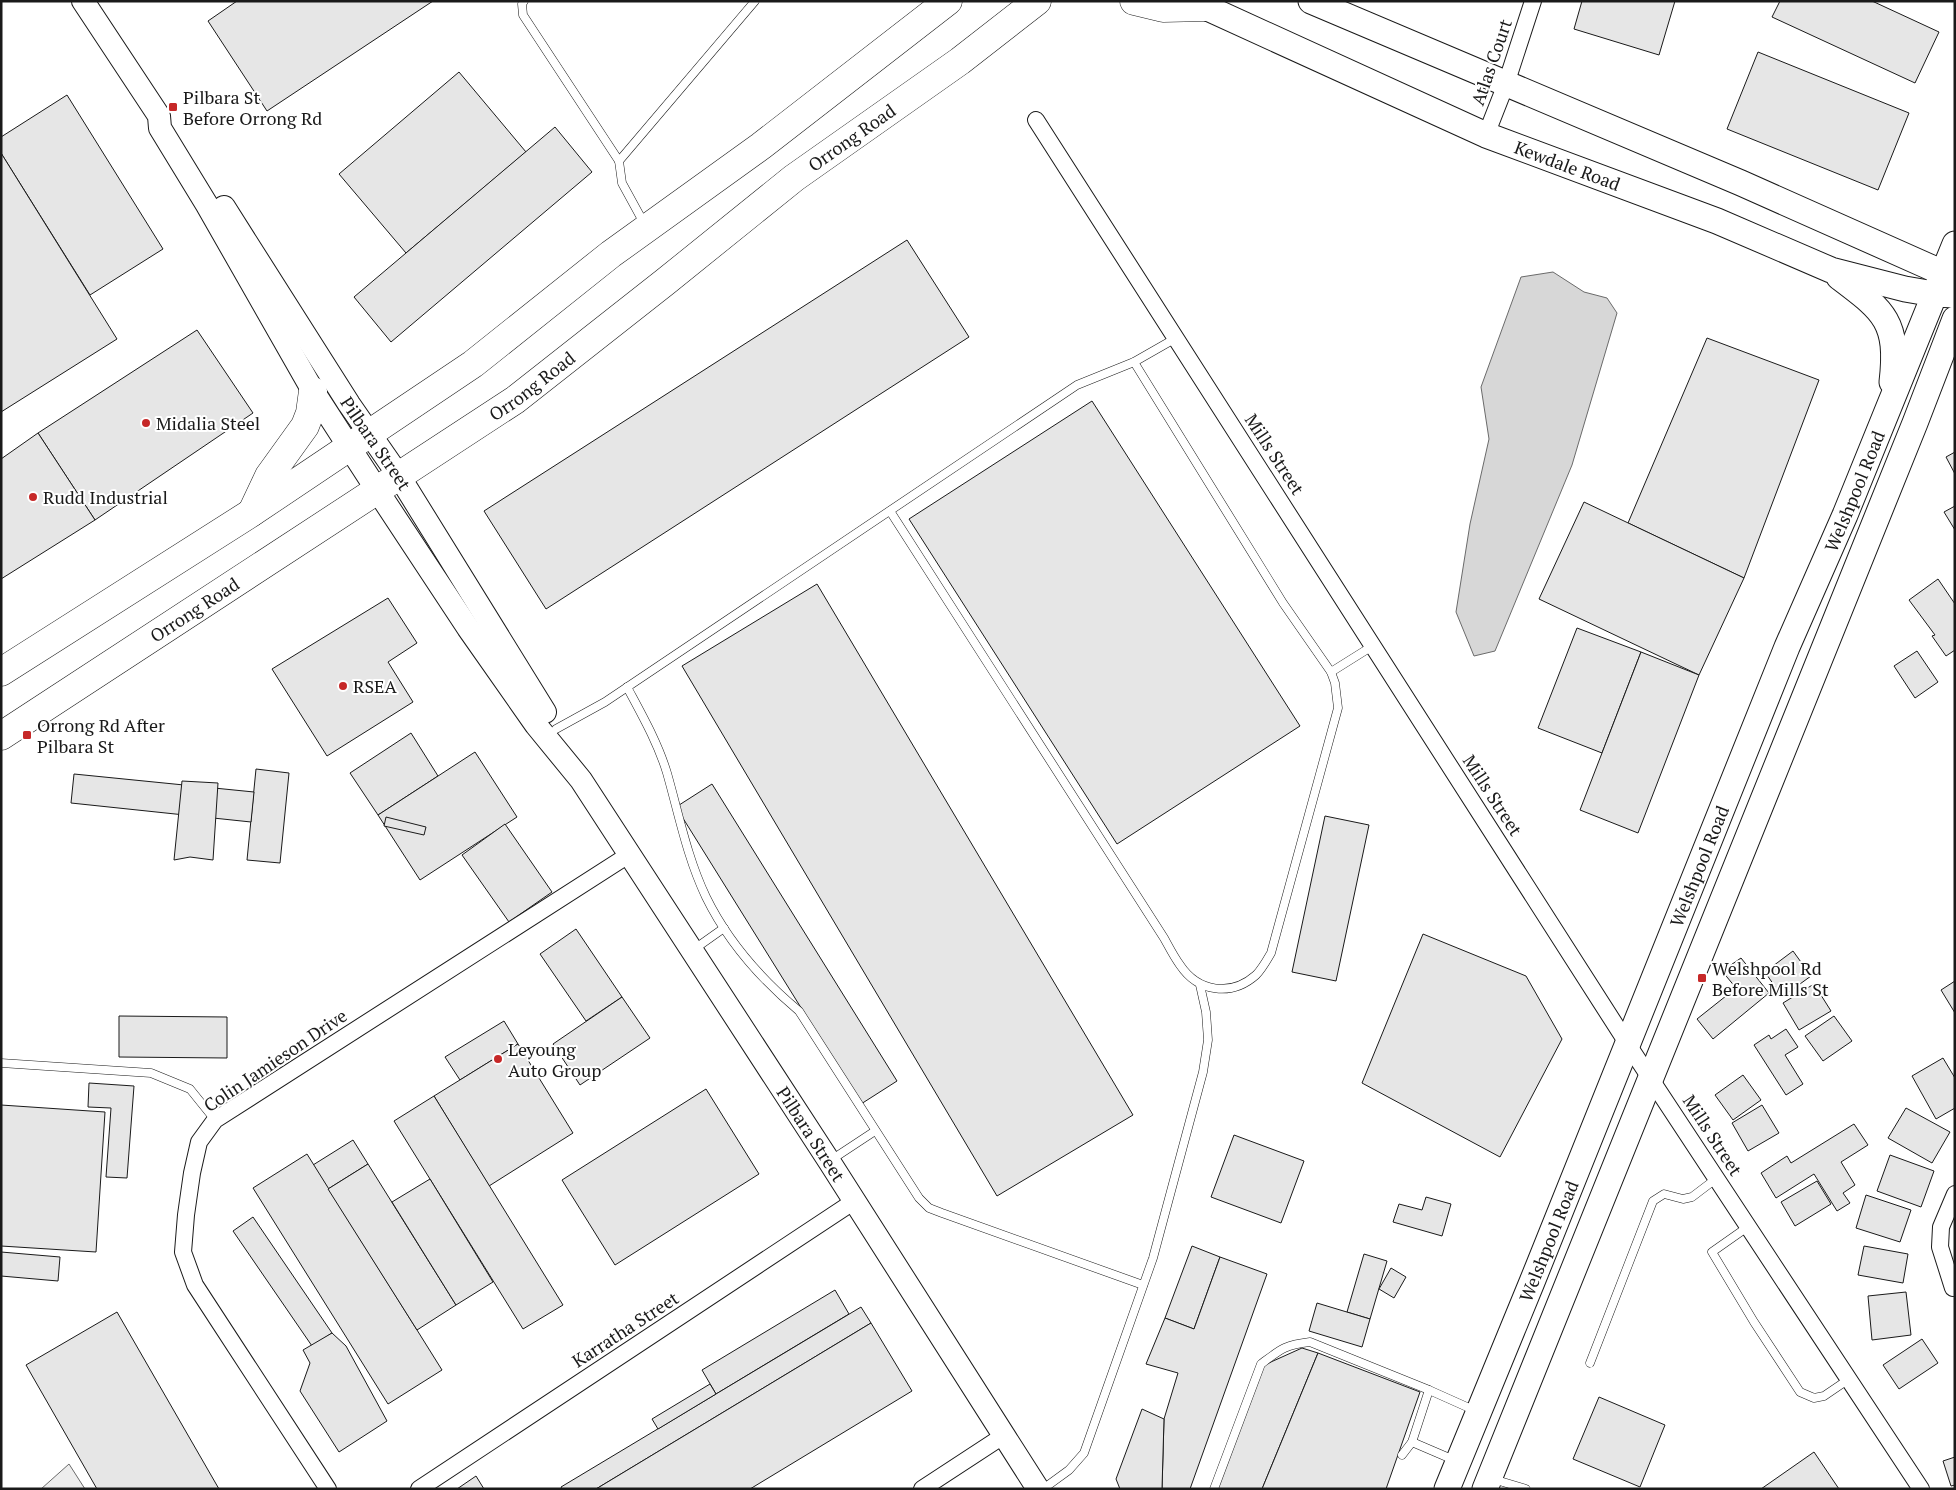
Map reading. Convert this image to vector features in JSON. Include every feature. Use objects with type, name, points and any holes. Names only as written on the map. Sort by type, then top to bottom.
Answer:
[{"type":"highway","name":"Orrong Road","points":[[1,736],[515,400],[666,282],[794,178],[960,61],[1037,1]]},
{"type":"highway","points":[[1134,1],[1163,8],[1198,4]]},
{"type":"highway","points":[[1,672],[251,513],[472,364],[611,254],[761,146],[940,6]]},
{"type":"highway","points":[[251,513],[269,476],[305,426],[310,413],[313,391]]},
{"type":"main road","name":"Pilbara Street","points":[[83,1],[159,116],[160,128],[313,391],[360,441]]},
{"type":"main road","points":[[1311,1],[1741,183],[1947,286]]},
{"type":"main road","name":"Kewdale Road","points":[[1198,4],[1486,135],[1717,221],[1831,270],[1904,289],[1947,286]]},
{"type":"main road","name":"Pilbara Street","points":[[159,116],[171,122],[360,441],[556,729],[581,780]]},
{"type":"main road","name":"Welshpool Road","points":[[1448,1489],[1787,646],[1845,515],[1889,406],[1947,286],[1955,244]]},
{"type":"main road","points":[[1831,270],[1873,304],[1890,327],[1894,356],[1889,406]]},
{"type":"main road","name":"Welshpool Road","points":[[1487,1483],[1911,432],[1946,358],[1955,319]]},
{"type":"main road","name":"Pilbara Street","points":[[388,483],[468,628],[524,708],[581,780],[630,854],[1038,1489]]},
{"type":"street","name":"Atlas Court","points":[[1486,135],[1506,84],[1533,1]]},
{"type":"street","name":"Mills Street","points":[[1036,120],[1627,1042],[1921,1489]]},
{"type":"street","name":"Colin Jamieson Drive","points":[[328,1489],[195,1285],[183,1252],[192,1173],[199,1142],[215,1120],[630,854]]},
{"type":"street","points":[[1953,1288],[1940,1247],[1941,1227],[1955,1194]]},
{"type":"street","name":"Karratha Street","points":[[419,1489],[853,1202]]},
{"type":"street","points":[[922,1489],[1003,1436]]},
{"type":"lane","points":[[524,1],[522,4],[523,15],[619,161],[622,183],[647,229]]},
{"type":"lane","points":[[619,161],[755,1]]},
{"type":"lane","points":[[556,729],[605,702],[1077,385],[1134,362],[1176,338]]},
{"type":"lane","points":[[890,511],[1164,938],[1180,967],[1200,985],[1221,990],[1241,986],[1258,974],[1271,953],[1338,708],[1335,683],[1331,672],[1284,603],[1134,362]]},
{"type":"lane","points":[[1331,672],[1374,646]]},
{"type":"lane","points":[[627,687],[658,749],[667,772],[684,838],[706,897],[724,928],[760,973],[779,994],[799,1011],[919,1198],[930,1208],[1144,1285]]},
{"type":"lane","points":[[692,950],[724,928]]},
{"type":"lane","points":[[1043,1489],[1069,1470],[1084,1453],[1153,1258],[1203,1072],[1208,1040],[1206,1012],[1200,985]]},
{"type":"lane","points":[[1,1063],[151,1072],[190,1089],[215,1120]]},
{"type":"lane","points":[[829,1161],[875,1131]]},
{"type":"lane","points":[[1590,1363],[1653,1201],[1664,1194],[1684,1199],[1692,1197],[1717,1178]]},
{"type":"lane","points":[[1749,1226],[1712,1252],[1759,1330],[1800,1392],[1814,1398],[1824,1396],[1849,1379]]},
{"type":"lane","points":[[1214,1489],[1261,1364],[1276,1352],[1290,1345],[1310,1342],[1479,1412]]},
{"type":"lane","points":[[1402,1455],[1412,1442],[1429,1390]]},
{"type":"lane","points":[[1412,1442],[1458,1462]]},
{"type":"lane","points":[[1487,1483],[1526,1489]]},
{"type":"shaded area","points":[[1553,272],[1584,292],[1607,298],[1617,313],[1572,465],[1495,651],[1474,656],[1456,612],[1470,524],[1489,439],[1481,387],[1521,277]]},
{"type":"shaded area","points":[[69,1464],[85,1489],[41,1489]]},
{"type":"building","points":[[237,1],[433,1],[267,111],[208,21]]},
{"type":"building","points":[[1582,1],[1675,1],[1659,55],[1574,29]]},
{"type":"building","points":[[1780,1],[1872,1],[1939,32],[1915,83],[1772,17]]},
{"type":"building","points":[[1758,52],[1909,113],[1878,190],[1727,129]]},
{"type":"building","points":[[459,72],[526,152],[406,253],[339,174]]},
{"type":"building","points":[[67,95],[163,249],[90,295],[1,153],[1,137]]},
{"type":"building","points":[[555,127],[592,172],[391,342],[354,297]]},
{"type":"building","points":[[1,153],[117,339],[1,412]]},
{"type":"building","points":[[907,240],[969,337],[546,609],[484,511]]},
{"type":"building","name":"Midalia Steel","points":[[197,330],[253,413],[95,520],[38,433]]},
{"type":"building","points":[[1707,338],[1819,380],[1744,578],[1628,523]]},
{"type":"building","points":[[1092,401],[1300,726],[1117,844],[909,519]]},
{"type":"building","points":[[38,433],[95,520],[1,579],[1,459]]},
{"type":"building","points":[[1955,452],[1955,474],[1946,457]]},
{"type":"building","points":[[1584,502],[1744,578],[1699,675],[1539,599]]},
{"type":"building","points":[[1955,506],[1955,530],[1944,512]]},
{"type":"building","points":[[1938,579],[1955,604],[1955,650],[1946,656],[1932,636],[1935,635],[1909,600]]},
{"type":"building","points":[[817,584],[1133,1115],[997,1196],[682,666]]},
{"type":"building","name":"RSEA","points":[[388,598],[417,643],[388,662],[413,702],[327,756],[272,669]]},
{"type":"building","points":[[1577,628],[1641,652],[1602,753],[1538,728]]},
{"type":"building","points":[[1917,651],[1938,682],[1915,698],[1894,666]]},
{"type":"building","points":[[1641,652],[1699,675],[1638,833],[1580,810]]},
{"type":"building","points":[[411,733],[438,776],[378,815],[350,773]]},
{"type":"building","points":[[475,752],[517,817],[420,880],[378,815]]},
{"type":"building","points":[[256,769],[289,773],[280,863],[247,860]]},
{"type":"building","points":[[74,774],[254,792],[251,822],[71,803]]},
{"type":"building","points":[[182,781],[218,783],[213,860],[190,857],[174,860]]},
{"type":"building","points":[[712,784],[897,1081],[861,1104],[676,807]]},
{"type":"building","points":[[1325,816],[1369,825],[1336,981],[1292,972]]},
{"type":"building","points":[[386,817],[426,827],[424,835],[384,826]]},
{"type":"building","points":[[505,824],[552,892],[509,922],[462,855]]},
{"type":"building","points":[[576,929],[622,997],[586,1021],[540,954]]},
{"type":"building","points":[[1423,934],[1526,976],[1562,1039],[1500,1157],[1362,1083]]},
{"type":"building","points":[[1793,951],[1811,976],[1782,997],[1765,972]]},
{"type":"building","points":[[1741,958],[1769,993],[1713,1039],[1697,1019],[1736,988],[1722,971]]},
{"type":"building","points":[[1955,981],[1955,1013],[1941,990]]},
{"type":"building","points":[[1814,984],[1831,1011],[1799,1030],[1783,1003]]},
{"type":"building","points":[[622,997],[650,1038],[580,1085],[553,1044]]},
{"type":"building","points":[[119,1016],[227,1017],[227,1058],[119,1057]]},
{"type":"building","points":[[1834,1016],[1852,1041],[1823,1061],[1805,1036]]},
{"type":"building","points":[[504,1021],[518,1044],[460,1080],[445,1057]]},
{"type":"building","points":[[1786,1029],[1798,1047],[1785,1055],[1803,1084],[1786,1095],[1754,1045],[1769,1035],[1771,1039]]},
{"type":"building","points":[[518,1044],[573,1133],[489,1186],[434,1096]]},
{"type":"building","points":[[1943,1058],[1955,1078],[1955,1108],[1936,1119],[1912,1076]]},
{"type":"building","points":[[1743,1075],[1761,1100],[1733,1120],[1715,1095]]},
{"type":"building","points":[[89,1083],[134,1086],[127,1178],[106,1177],[111,1108],[88,1107]]},
{"type":"building","points":[[706,1089],[759,1174],[615,1265],[562,1180]]},
{"type":"building","points":[[434,1096],[563,1305],[523,1329],[394,1121]]},
{"type":"building","points":[[1,1105],[105,1112],[96,1252],[1,1246]]},
{"type":"building","points":[[1762,1105],[1779,1133],[1748,1151],[1732,1123]]},
{"type":"building","points":[[1906,1108],[1950,1132],[1932,1163],[1888,1138]]},
{"type":"building","points":[[1854,1124],[1868,1145],[1841,1162],[1855,1185],[1843,1193],[1850,1203],[1837,1211],[1814,1174],[1776,1198],[1761,1173],[1787,1156],[1791,1163]]},
{"type":"building","points":[[1234,1135],[1304,1161],[1281,1223],[1211,1197]]},
{"type":"building","points":[[353,1140],[368,1164],[328,1189],[313,1165]]},
{"type":"building","points":[[307,1154],[442,1370],[388,1404],[253,1188]]},
{"type":"building","points":[[1890,1155],[1934,1171],[1921,1207],[1877,1191]]},
{"type":"building","points":[[368,1164],[456,1305],[417,1330],[328,1189]]},
{"type":"building","points":[[430,1179],[493,1282],[456,1305],[392,1202]]},
{"type":"building","points":[[1817,1181],[1831,1204],[1795,1226],[1781,1202]]},
{"type":"building","points":[[1866,1195],[1911,1210],[1900,1242],[1856,1228]]},
{"type":"building","points":[[1426,1197],[1451,1204],[1442,1236],[1393,1222],[1399,1204],[1422,1210]]},
{"type":"building","points":[[253,1217],[332,1333],[312,1346],[233,1231]]},
{"type":"building","points":[[1192,1246],[1220,1257],[1194,1329],[1165,1318]]},
{"type":"building","points":[[1864,1246],[1908,1254],[1903,1283],[1858,1275]]},
{"type":"building","points":[[1,1252],[60,1257],[58,1281],[1,1276]]},
{"type":"building","points":[[1364,1254],[1387,1261],[1370,1319],[1347,1312]]},
{"type":"building","points":[[1220,1257],[1267,1274],[1190,1489],[1162,1489],[1164,1419],[1178,1373],[1146,1364],[1165,1318],[1194,1329]]},
{"type":"building","points":[[1391,1268],[1406,1277],[1394,1298],[1379,1289]]},
{"type":"building","points":[[835,1290],[849,1314],[716,1394],[702,1370]]},
{"type":"building","points":[[1906,1292],[1911,1335],[1872,1340],[1868,1296]]},
{"type":"building","points":[[1317,1303],[1370,1319],[1362,1347],[1309,1331]]},
{"type":"building","points":[[861,1307],[871,1323],[596,1489],[562,1489],[561,1487]]},
{"type":"building","points":[[117,1312],[219,1489],[97,1489],[26,1365]]},
{"type":"building","points":[[871,1323],[912,1391],[750,1489],[596,1489]]},
{"type":"building","points":[[332,1333],[346,1346],[387,1421],[339,1452],[300,1391],[310,1363],[303,1350]]},
{"type":"building","points":[[1922,1339],[1938,1363],[1899,1389],[1883,1365]]},
{"type":"building","points":[[1302,1348],[1318,1353],[1262,1489],[1216,1489],[1262,1366]]},
{"type":"building","points":[[1318,1353],[1420,1392],[1386,1489],[1262,1489]]},
{"type":"building","points":[[710,1384],[716,1394],[658,1429],[652,1419]]},
{"type":"building","points":[[1599,1397],[1665,1425],[1640,1487],[1573,1459]]},
{"type":"building","points":[[1142,1409],[1164,1419],[1162,1489],[1120,1489],[1116,1479]]},
{"type":"building","points":[[1814,1452],[1839,1489],[1761,1489]]},
{"type":"building","points":[[1955,1457],[1955,1485],[1951,1486],[1943,1461]]},
{"type":"building","points":[[476,1476],[484,1489],[457,1489]]},
{"type":"place","name":"Pilbara St Before Orrong Rd","points":[[173,107]]},
{"type":"place","name":"Midalia Steel","points":[[146,423]]},
{"type":"place","name":"Rudd Industrial","points":[[33,497]]},
{"type":"place","name":"RSEA","points":[[343,686]]},
{"type":"place","name":"Orrong Rd After Pilbara St","points":[[27,735]]},
{"type":"place","name":"Welshpool Rd Before Mills St","points":[[1702,978]]},
{"type":"place","name":"Leyoung Auto Group","points":[[498,1059]]}]
